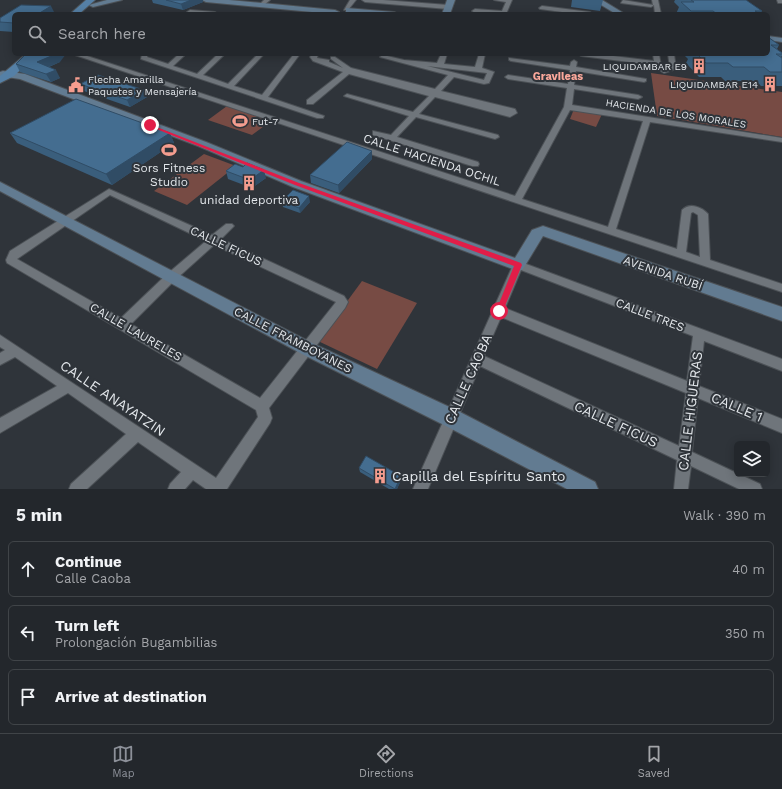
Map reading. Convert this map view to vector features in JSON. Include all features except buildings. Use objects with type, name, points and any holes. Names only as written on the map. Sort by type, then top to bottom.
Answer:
[{"type":"main road","points":[[77,12],[93,2]]},
{"type":"main road","points":[[85,12],[93,2]]},
{"type":"main road","points":[[3,77],[22,56]]},
{"type":"main road","points":[[3,77],[29,56]]},
{"type":"street","points":[[93,2],[108,0]]},
{"type":"street","points":[[93,2],[118,0]]},
{"type":"street","points":[[206,0],[327,12]]},
{"type":"street","points":[[234,0],[266,1],[331,12]]},
{"type":"street","points":[[353,0],[347,11],[363,12]]},
{"type":"street","points":[[365,0],[422,2],[448,7]]},
{"type":"street","points":[[455,12],[458,0]]},
{"type":"street","points":[[497,0],[509,1],[504,12]]},
{"type":"street","points":[[589,0],[609,12]]},
{"type":"street","points":[[597,0],[618,12]]},
{"type":"street","points":[[543,2],[541,11],[557,12]]},
{"type":"street","points":[[623,2],[652,2]]},
{"type":"street","points":[[652,2],[653,12]]},
{"type":"street","points":[[652,2],[657,12]]},
{"type":"street","points":[[475,11],[490,12]]},
{"type":"street","points":[[770,38],[782,40]]},
{"type":"street","points":[[770,42],[782,43]]},
{"type":"street","name":"CALLE HACIENDA OCHIL","points":[[80,56],[782,288]]},
{"type":"street","points":[[144,56],[142,58],[320,116]]},
{"type":"street","points":[[169,66],[181,56]]},
{"type":"street","points":[[198,76],[220,56]]},
{"type":"street","points":[[230,86],[259,56]]},
{"type":"street","points":[[264,97],[304,56]]},
{"type":"street","points":[[307,56],[348,72],[370,76],[436,93],[510,114],[513,113],[512,110],[436,93]]},
{"type":"street","points":[[321,61],[333,56],[350,69],[370,76]]},
{"type":"street","points":[[402,61],[403,56]]},
{"type":"street","points":[[440,65],[443,56]]},
{"type":"street","points":[[478,69],[481,56]]},
{"type":"street","points":[[598,56],[657,63]]},
{"type":"street","points":[[656,56],[657,63],[660,69],[669,71],[673,69],[671,56]]},
{"type":"street","points":[[383,57],[487,82],[490,71],[402,61]]},
{"type":"street","points":[[511,59],[573,66],[644,80]]},
{"type":"street","points":[[517,200],[568,106],[573,66]]},
{"type":"street","points":[[310,102],[348,72]]},
{"type":"street","points":[[392,138],[453,74]]},
{"type":"street","points":[[3,77],[22,76],[202,144],[297,184],[518,265]]},
{"type":"street","points":[[508,77],[638,97]]},
{"type":"street","points":[[346,96],[495,137]]},
{"type":"street","name":"HACIENDA DE LOS MORALES","points":[[568,106],[782,140]]},
{"type":"street","points":[[611,231],[647,119]]},
{"type":"street","points":[[376,133],[475,164]]},
{"type":"street","name":"CALLE FRAMBOYANES","points":[[0,186],[170,278],[308,350],[451,418],[588,489]]},
{"type":"street","name":"CALLE FICUS","points":[[63,221],[109,192],[113,193],[340,299],[342,302],[308,350]]},
{"type":"street","points":[[681,254],[687,210],[695,209],[703,214],[705,262]]},
{"type":"street","name":"CALLE LAURELES","points":[[63,221],[11,258],[12,260],[123,324],[263,412]]},
{"type":"street","points":[[123,324],[170,278],[229,226]]},
{"type":"street","name":"CALLE CAOBA","points":[[420,489],[518,265],[537,233],[543,231]]},
{"type":"street","name":"AVENIDA RUBÍ","points":[[543,231],[782,314]]},
{"type":"street","name":"CALLE TRES","points":[[518,265],[782,365]]},
{"type":"street","name":"CALLE 1","points":[[499,311],[782,426]]},
{"type":"street","name":"CALLE HIGUERAS","points":[[681,489],[699,334]]},
{"type":"street","name":"CALLE ANAYATZIN","points":[[0,340],[218,489]]},
{"type":"street","points":[[218,489],[263,412],[308,350]]},
{"type":"street","points":[[0,359],[15,351]]},
{"type":"street","name":"CALLE FICUS","points":[[477,359],[755,489]]},
{"type":"street","points":[[0,426],[67,386]]},
{"type":"street","points":[[76,489],[137,433]]},
{"type":"street","points":[[175,489],[192,471]]},
{"type":"shaded area","points":[[651,73],[782,92],[782,137],[657,116]]},
{"type":"shaded area","name":"Fut-7","points":[[227,106],[271,121],[252,135],[208,120]]},
{"type":"shaded area","points":[[574,109],[602,114],[596,127],[570,119]]},
{"type":"shaded area","points":[[204,154],[236,166],[187,205],[154,191]]},
{"type":"shaded area","points":[[362,281],[417,303],[377,369],[318,341]]},
{"type":"place","name":"LIQUIDAMBAR E9","points":[[699,66]]},
{"type":"place","name":"LIQUIDAMBAR E14","points":[[770,84]]},
{"type":"place","name":"Flecha Amarilla Paquetes y Mensajería","points":[[76,85]]},
{"type":"place","name":"Fut-7","points":[[240,121]]},
{"type":"place","name":"Sors Fitness Studio","points":[[169,150]]},
{"type":"place","name":"unidad deportiva","points":[[249,183]]},
{"type":"place","name":"Capilla del Espíritu Santo","points":[[380,476]]},
{"type":"district","name":"Gravileas","points":[[558,76]]},
{"type":"route","points":[[150,125],[202,144],[297,184],[518,265],[499,311]]}]
